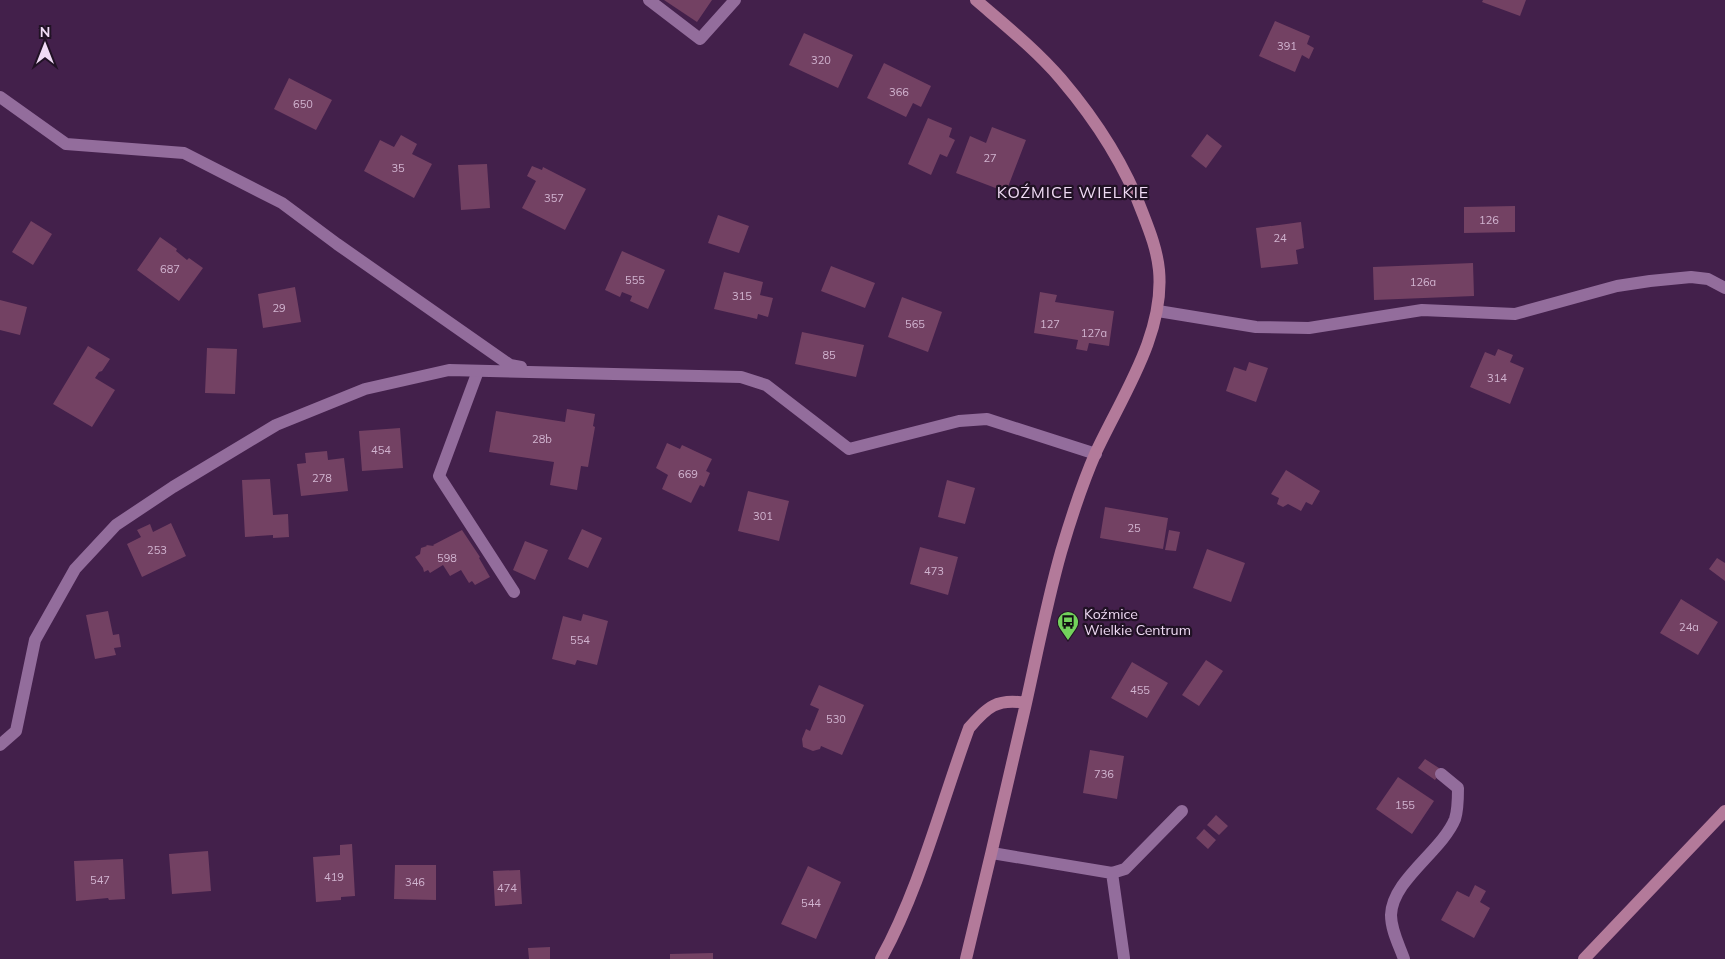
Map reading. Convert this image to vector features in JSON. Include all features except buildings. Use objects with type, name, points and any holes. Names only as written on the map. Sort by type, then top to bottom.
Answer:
[{"type":"street","points":[[649,0],[700,39],[734,0]]},
{"type":"street","points":[[966,959],[1062,552],[1079,496],[1096,454],[1147,344],[1158,311],[1159,268],[1155,250],[1137,198],[1120,163],[1090,115],[1060,78],[1026,44],[976,0]]},
{"type":"street","points":[[0,97],[66,144],[184,153],[282,203],[337,244],[510,365],[543,372]]},
{"type":"street","points":[[1158,311],[1256,327],[1309,328],[1422,310],[1515,314],[1617,286],[1650,281],[1691,278],[1708,279],[1725,288]]},
{"type":"street","points":[[0,745],[16,730],[35,640],[75,569],[116,525],[173,487],[276,425],[365,389],[449,370],[740,377],[766,385],[849,449],[959,421],[986,419],[1096,454]]},
{"type":"street","points":[[478,371],[439,476],[514,592]]},
{"type":"street","points":[[881,959],[920,871],[969,728],[983,712],[998,702],[1012,700],[1026,702]]},
{"type":"street","points":[[1404,959],[1394,930],[1391,914],[1395,900],[1410,876],[1435,850],[1455,819],[1458,788],[1441,774]]},
{"type":"street","points":[[1584,959],[1725,811]]},
{"type":"street","points":[[992,853],[1112,872],[1124,869],[1182,812]]},
{"type":"street","points":[[1112,872],[1124,958]]},
{"type":"place","name":"Koźmice Wielkie Centrum","points":[[1068,641]]},
{"type":"district","name":"KOŹMICE WIELKIE","points":[[1073,192]]}]
